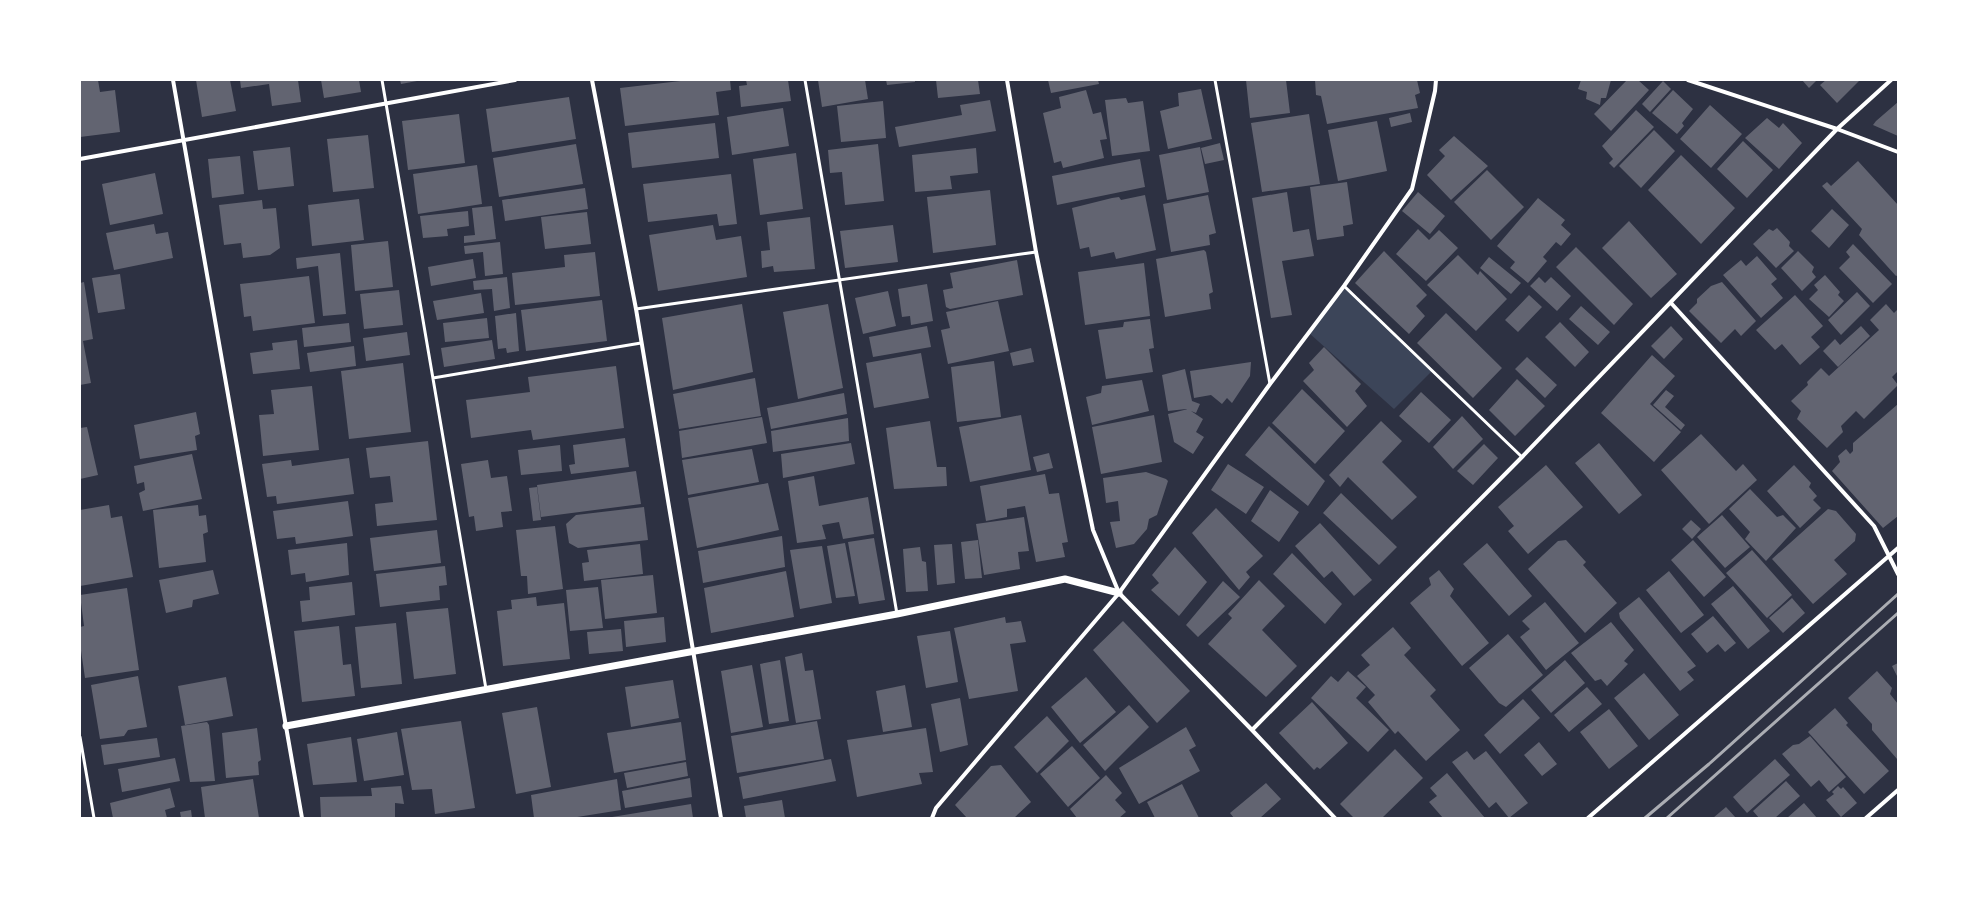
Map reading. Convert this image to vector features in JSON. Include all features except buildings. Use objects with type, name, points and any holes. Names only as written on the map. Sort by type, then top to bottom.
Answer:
[{"type":"street","points":[[173,80],[302,818]]},
{"type":"street","points":[[80,159],[515,80]]},
{"type":"street","points":[[592,80],[636,309],[721,818]]},
{"type":"street","points":[[1007,80],[1036,252],[1093,530],[1119,593],[1335,818]]},
{"type":"street","points":[[932,818],[936,808],[1119,593],[1270,384],[1344,286],[1412,189],[1435,91],[1436,80]]},
{"type":"street","points":[[1688,80],[1837,129],[1898,152]]},
{"type":"street","points":[[1252,730],[1522,457],[1837,129],[1891,80]]},
{"type":"street","points":[[1671,303],[1874,526],[1898,574]]},
{"type":"street","points":[[1588,818],[1898,548]]},
{"type":"street","points":[[286,726],[897,614],[1065,579],[1119,593]]},
{"type":"street","points":[[1866,818],[1898,790]]},
{"type":"lane","points":[[382,80],[486,689]]},
{"type":"lane","points":[[805,80],[897,614]]},
{"type":"lane","points":[[1215,80],[1270,384]]},
{"type":"lane","points":[[636,309],[1036,252]]},
{"type":"lane","points":[[1344,286],[1522,457]]},
{"type":"lane","points":[[433,378],[641,343]]},
{"type":"lane","points":[[80,737],[94,818]]},
{"type":"shaded area","points":[[1344,286],[1432,371],[1394,409],[1309,333]]},
{"type":"railway","points":[[1645,818],[1709,764],[1898,594]]},
{"type":"railway","points":[[1667,818],[1898,613]]}]
